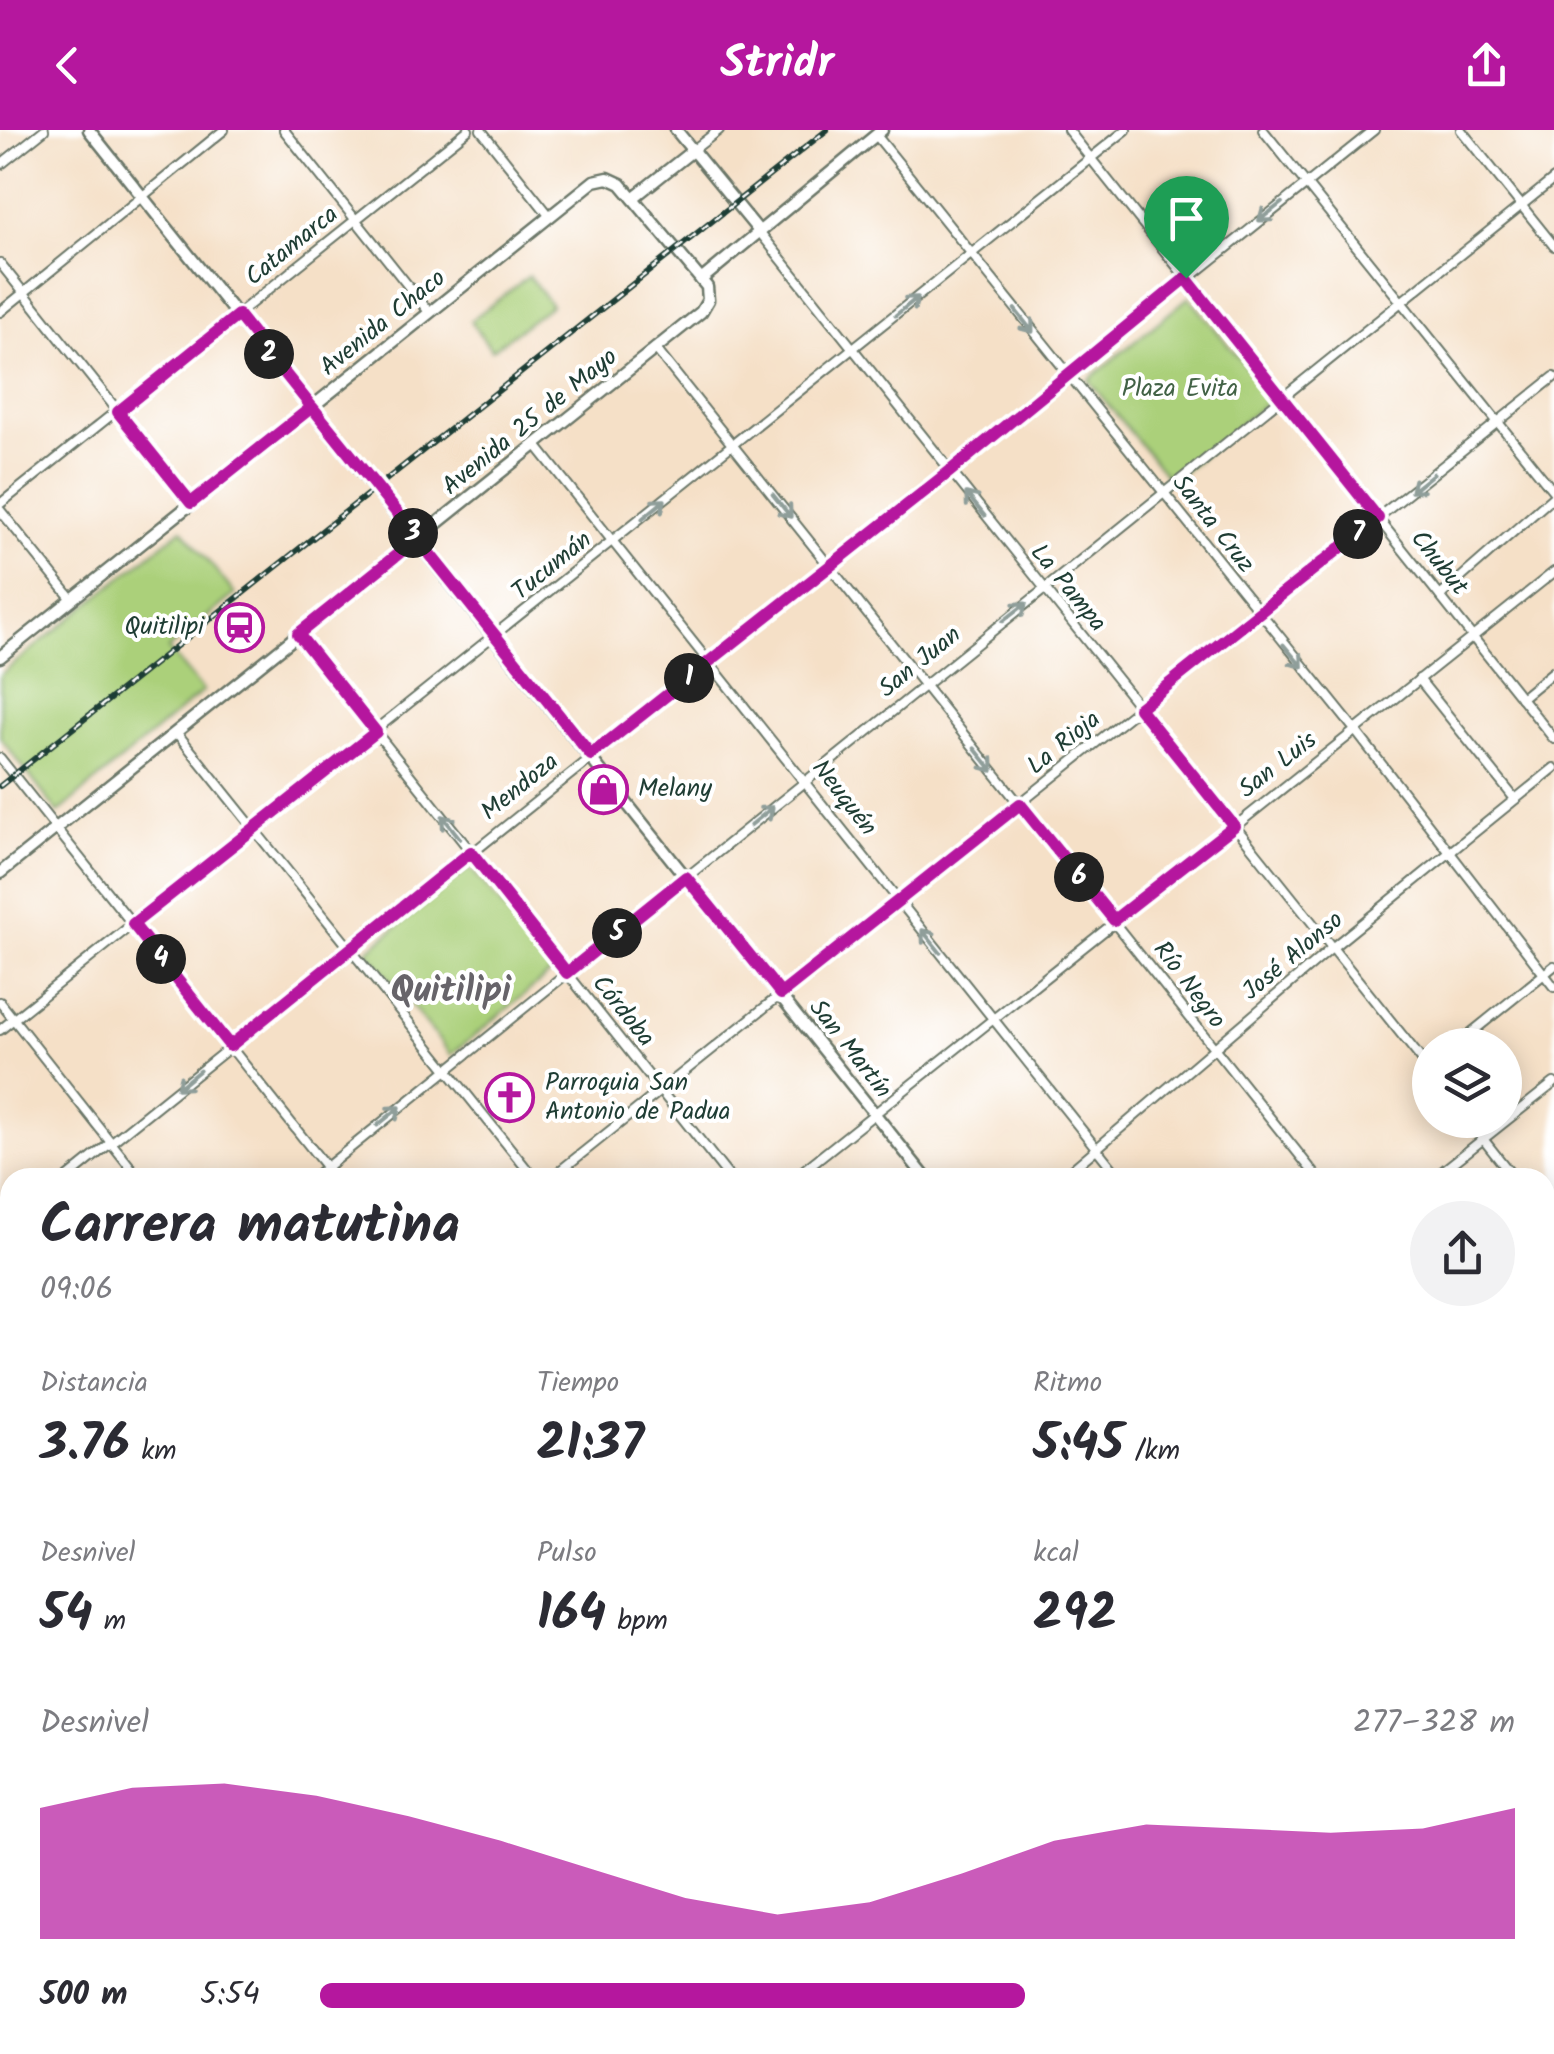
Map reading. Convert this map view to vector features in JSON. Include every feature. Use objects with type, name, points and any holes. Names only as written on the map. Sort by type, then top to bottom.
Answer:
[{"type":"street","points":[[0,165],[44,130]]},
{"type":"street","name":"San Martín","points":[[89,130],[918,1168]]},
{"type":"street","points":[[0,312],[224,130]]},
{"type":"street","points":[[284,130],[429,312]]},
{"type":"street","name":"Catamarca","points":[[0,507],[468,130]]},
{"type":"street","points":[[481,130],[548,214]]},
{"type":"street","name":"La Pampa","points":[[676,130],[1412,1046]]},
{"type":"street","points":[[719,130],[633,198],[701,280],[879,132]]},
{"type":"street","name":"Chubut","points":[[1068,130],[1554,739]]},
{"type":"street","name":"Tucumán","points":[[0,1030],[1126,130]]},
{"type":"street","points":[[1262,130],[1554,494],[1440,596]]},
{"type":"street","name":"Mendoza","points":[[79,1168],[1374,130]]},
{"type":"street","points":[[1462,130],[1554,246]]},
{"type":"street","name":"Santa Cruz","points":[[879,132],[1067,375],[1354,730],[1554,986]]},
{"type":"street","name":"Avenida Chaco","points":[[0,657],[548,214],[594,181],[608,178],[621,184],[633,198]]},
{"type":"street","name":"San Juan","points":[[327,1167],[1554,179]]},
{"type":"street","points":[[0,263],[191,503]]},
{"type":"street","name":"Avenida 25 de Mayo","points":[[0,873],[701,312],[708,300],[707,287],[701,280]]},
{"type":"street","name":"Río Negro","points":[[655,348],[1310,1168]]},
{"type":"street","name":"La Rioja","points":[[564,1168],[1554,377]]},
{"type":"street","name":"Neuquén","points":[[535,444],[1112,1168]]},
{"type":"street","points":[[0,507],[72,598]]},
{"type":"street","name":"San Luis","points":[[806,1168],[1554,572]]},
{"type":"street","name":"Córdoba","points":[[298,634],[722,1168]]},
{"type":"street","points":[[1521,698],[1554,671]]},
{"type":"street","points":[[1419,679],[1515,799]]},
{"type":"street","points":[[176,732],[526,1168]]},
{"type":"street","points":[[0,758],[327,1167]]},
{"type":"street","name":"José Alonso","points":[[1074,1168],[1332,948],[1554,768]]},
{"type":"street","points":[[1477,1028],[1554,966]]},
{"type":"street","points":[[0,1002],[131,1168]]},
{"type":"street","points":[[1522,1107],[1554,1082]]},
{"type":"street","points":[[1446,1168],[1482,1138],[1506,1168]]},
{"type":"green space","points":[[529,276],[551,305],[492,350],[470,321]]},
{"type":"green space","name":"Plaza Evita","points":[[1189,297],[1272,398],[1171,482],[1088,380]]},
{"type":"green space","points":[[182,529],[235,594],[168,649],[203,691],[58,813],[0,737],[0,675]]},
{"type":"green space","points":[[470,867],[554,970],[451,1055],[367,951]]},
{"type":"railway","points":[[0,786],[827,130]]},
{"type":"place","name":"Quitilipi","points":[[239,627]]},
{"type":"place","name":"Melany","points":[[603,789]]},
{"type":"place","name":"Parroquia San Antonio de Padua","points":[[510,1097]]},
{"type":"district","name":"Quitilipi","points":[[451,992]]},
{"type":"route","points":[[1186,278],[949,472],[591,755],[418,538],[238,315],[118,412],[191,503],[312,407],[418,538],[298,634],[376,732],[133,924],[230,1046],[471,852],[567,973],[686,877],[781,994],[1020,804],[1114,920],[1234,826],[1139,708],[1378,518],[1186,278]]}]
